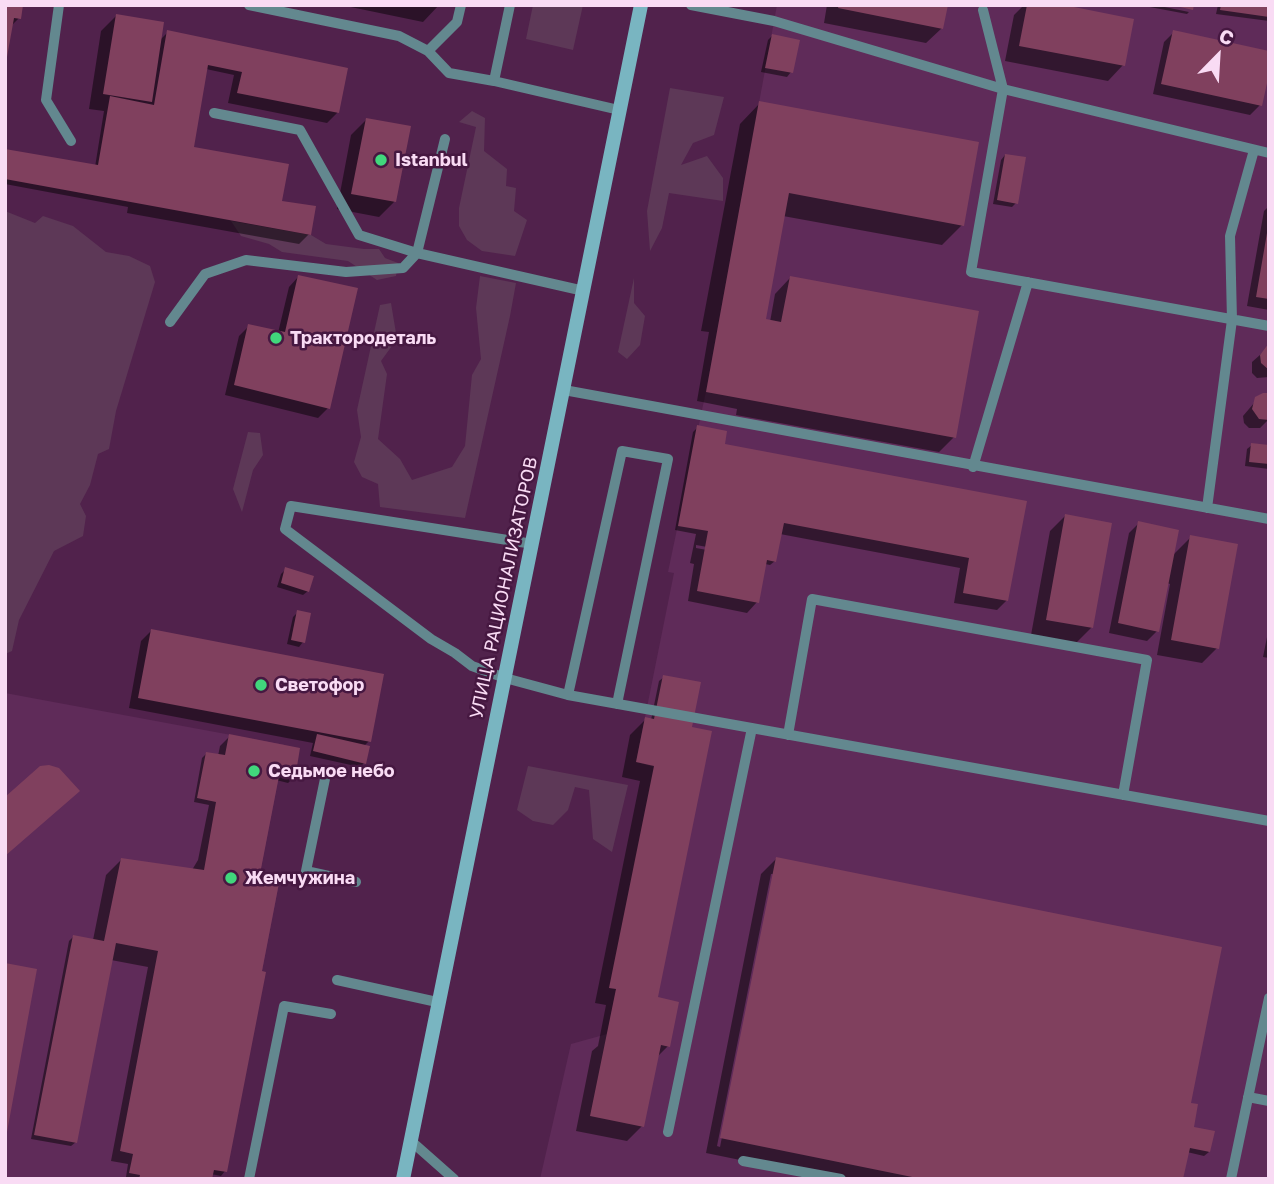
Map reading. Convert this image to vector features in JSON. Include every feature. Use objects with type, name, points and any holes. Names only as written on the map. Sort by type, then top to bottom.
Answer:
[{"type":"main road","name":"УЛИЦА РАЦИОНАЛИЗАТОРОВ","points":[[403,1179],[641,5]]},
{"type":"lane","points":[[59,5],[46,100],[71,141]]},
{"type":"lane","points":[[249,5],[399,36],[428,51],[449,73],[620,110]]},
{"type":"lane","points":[[428,51],[457,22],[461,5]]},
{"type":"lane","points":[[494,81],[510,5]]},
{"type":"lane","points":[[691,5],[774,21],[1003,89],[1269,153]]},
{"type":"lane","points":[[983,10],[1003,89],[971,272],[1269,326]]},
{"type":"lane","points":[[214,113],[300,130],[359,235],[417,253],[584,291]]},
{"type":"lane","points":[[170,322],[205,274],[246,260],[346,272],[403,268],[417,253],[445,139]]},
{"type":"lane","points":[[1207,508],[1232,320],[1230,236],[1254,150]]},
{"type":"lane","points":[[973,467],[1028,282]]},
{"type":"lane","points":[[564,390],[973,467],[1269,519]]},
{"type":"lane","points":[[568,695],[622,451],[668,459],[617,704]]},
{"type":"lane","points":[[533,544],[291,506],[285,528],[431,639],[472,666],[505,678],[568,695],[1269,821]]},
{"type":"lane","points":[[788,735],[812,599],[1147,660],[1123,795]]},
{"type":"lane","points":[[668,1132],[752,728]]},
{"type":"lane","points":[[326,774],[306,871],[356,882]]},
{"type":"lane","points":[[337,980],[437,1002]]},
{"type":"lane","points":[[1230,1179],[1269,998]]},
{"type":"lane","points":[[249,1179],[284,1006],[331,1014]]},
{"type":"lane","points":[[1248,1097],[1269,1101]]},
{"type":"lane","points":[[411,1141],[454,1179]]},
{"type":"lane","points":[[743,1161],[841,1179]]},
{"type":"shaded area","points":[[533,5],[583,5],[573,50],[526,39]]},
{"type":"shaded area","points":[[777,5],[1269,5],[1269,1179],[540,1179],[571,1044],[607,1034],[654,767],[636,762],[674,573],[668,572],[706,391]]},
{"type":"shaded area","points":[[670,88],[724,97],[714,135],[693,143],[681,165],[707,156],[723,178],[723,201],[669,193],[662,228],[650,251],[647,211]]},
{"type":"shaded area","points":[[472,111],[485,118],[484,151],[507,169],[506,186],[516,188],[514,211],[527,220],[515,256],[482,251],[467,240],[459,226],[459,208],[476,127],[459,122]]},
{"type":"shaded area","points":[[5,211],[35,223],[43,216],[73,226],[106,252],[129,256],[150,266],[155,282],[116,411],[109,449],[98,454],[90,485],[80,504],[86,516],[83,536],[54,551],[19,620],[12,651],[5,654]]},
{"type":"shaded area","points":[[231,221],[311,235],[326,244],[379,249],[385,258],[398,263],[396,276],[377,280],[348,261],[282,252],[269,244],[241,236]]},
{"type":"shaded area","points":[[480,276],[516,283],[465,518],[380,507],[378,484],[362,477],[354,462],[361,437],[357,410],[380,305],[391,303],[397,339],[381,361],[387,374],[378,439],[400,459],[412,480],[452,467],[465,446],[472,375],[481,359],[476,308]]},
{"type":"shaded area","points":[[634,278],[634,303],[645,316],[640,345],[627,359],[618,352]]},
{"type":"shaded area","points":[[248,432],[260,433],[263,455],[253,470],[242,512],[233,489]]},
{"type":"shaded area","points":[[5,693],[285,745],[259,878],[279,883],[262,971],[243,968],[212,1179],[5,1179]]},
{"type":"shaded area","points":[[528,766],[628,785],[612,852],[593,839],[589,790],[575,787],[568,810],[553,825],[533,821],[517,810]]},
{"type":"building","points":[[5,5],[23,5],[21,19],[14,18],[7,57]]},
{"type":"building","points":[[839,5],[948,5],[943,29],[838,8]]},
{"type":"building","points":[[1027,5],[1064,5],[1134,19],[1125,66],[1019,46]]},
{"type":"building","points":[[1172,5],[1194,5],[1193,10]]},
{"type":"building","points":[[1221,5],[1269,5],[1269,17],[1220,10]]},
{"type":"building","points":[[116,14],[164,22],[152,102],[103,94]]},
{"type":"building","points":[[167,30],[348,68],[339,113],[237,93],[242,72],[208,65],[194,147],[289,164],[282,201],[316,206],[311,235],[5,179],[5,149],[98,165],[110,96],[154,105]]},
{"type":"building","points":[[1173,30],[1269,51],[1269,74],[1262,106],[1161,84]]},
{"type":"building","points":[[772,34],[800,40],[793,73],[765,68]]},
{"type":"building","points":[[759,101],[979,142],[964,226],[789,193],[766,319],[781,322],[790,276],[979,311],[956,438],[706,392]]},
{"type":"building","name":"Istanbul","points":[[366,118],[411,126],[396,202],[351,194]]},
{"type":"building","points":[[1005,154],[1026,157],[1018,204],[997,200]]},
{"type":"building","points":[[1269,233],[1269,299],[1256,297]]},
{"type":"building","points":[[298,275],[358,288],[330,409],[234,385],[248,324],[285,332]]},
{"type":"building","points":[[1269,343],[1269,370],[1261,363],[1260,355]]},
{"type":"building","points":[[1269,393],[1269,420],[1259,419],[1252,409],[1255,397]]},
{"type":"building","points":[[697,425],[727,431],[725,444],[1027,501],[1008,601],[963,593],[969,558],[784,523],[776,562],[767,560],[759,603],[697,591],[708,531],[678,526]]},
{"type":"building","points":[[1251,443],[1269,445],[1269,464],[1249,462]]},
{"type":"building","points":[[1065,514],[1112,523],[1093,628],[1046,620]]},
{"type":"building","points":[[1138,521],[1179,530],[1159,632],[1118,623]]},
{"type":"building","points":[[1190,535],[1238,544],[1219,649],[1171,640]]},
{"type":"building","points":[[285,567],[314,576],[309,592],[281,583]]},
{"type":"building","points":[[297,610],[311,613],[305,643],[291,640]]},
{"type":"building","name":"Светофор","points":[[151,629],[384,674],[371,742],[138,698]]},
{"type":"building","points":[[663,675],[701,682],[692,727],[712,731],[658,997],[679,1002],[670,1047],[661,1045],[644,1127],[590,1116],[616,989],[609,988],[654,766],[636,762],[645,717],[654,719]]},
{"type":"building","points":[[229,734],[300,748],[295,779],[279,776],[259,879],[279,883],[262,971],[266,972],[227,1172],[214,1170],[212,1179],[139,1179],[140,1175],[129,1173],[133,1154],[120,1151],[158,951],[116,943],[77,1143],[34,1135],[73,935],[104,941],[121,858],[204,870],[216,802],[197,798],[206,752],[225,755]]},
{"type":"building","points":[[317,734],[370,746],[366,764],[313,751]]},
{"type":"building","points":[[40,766],[59,768],[80,791],[5,856],[5,797]]},
{"type":"building","points":[[776,857],[1222,947],[1191,1103],[1198,1104],[1194,1127],[1215,1131],[1210,1152],[1190,1148],[1183,1179],[922,1179],[720,1138]]},
{"type":"building","points":[[5,963],[37,969],[7,1132],[5,1132]]},
{"type":"place","name":"Istanbul","points":[[381,160]]},
{"type":"place","name":"Трактородеталь","points":[[276,338]]},
{"type":"place","name":"Светофор","points":[[261,685]]},
{"type":"place","name":"Седьмое небо","points":[[254,771]]},
{"type":"place","name":"Жемчужина","points":[[231,878]]}]
